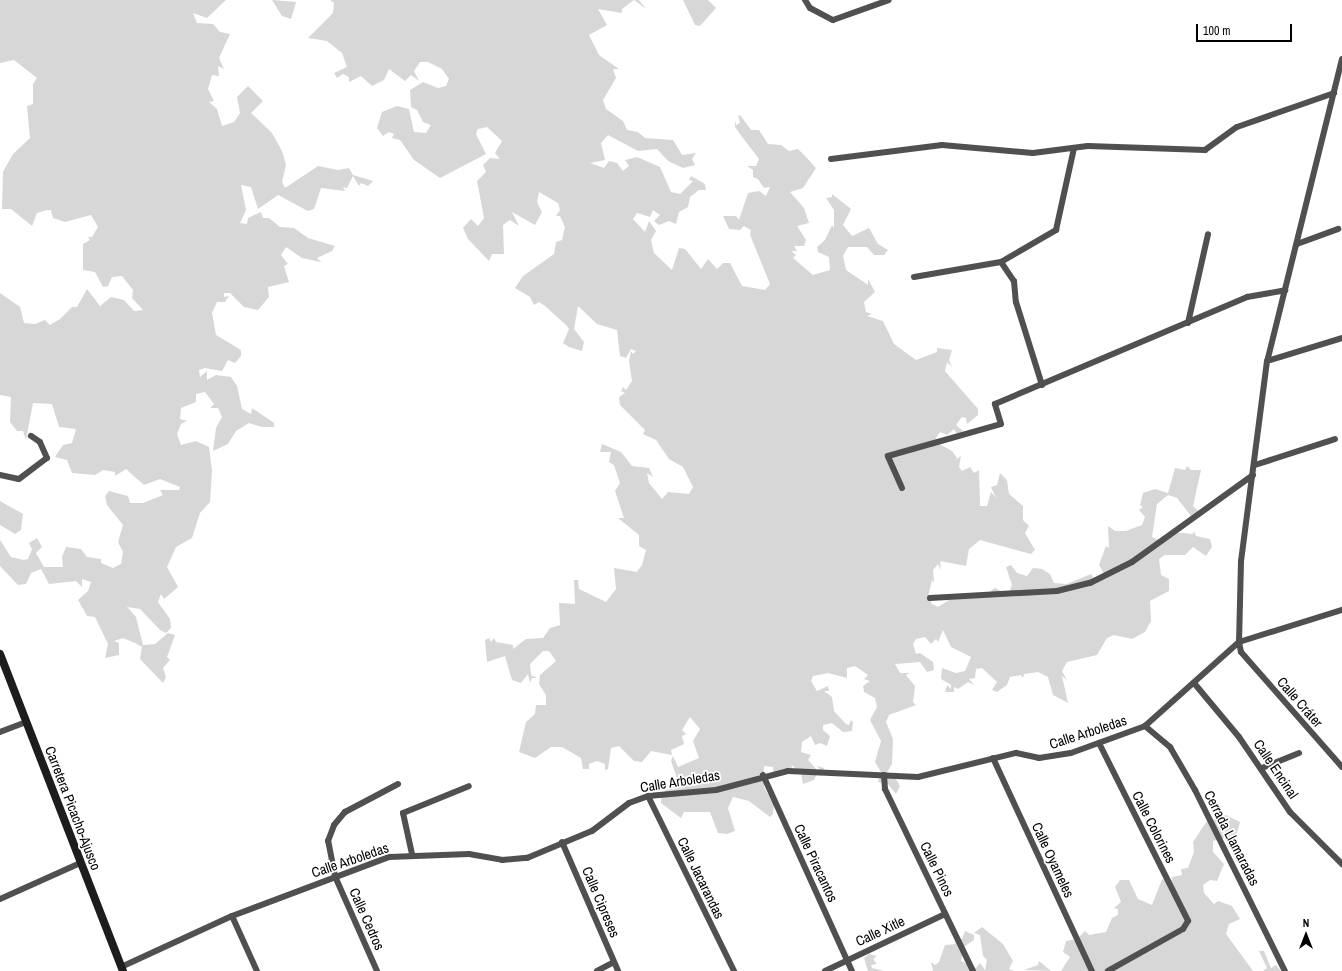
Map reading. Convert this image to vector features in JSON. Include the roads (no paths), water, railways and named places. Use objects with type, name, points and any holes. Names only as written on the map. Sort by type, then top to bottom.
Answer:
[{"type":"main road","name":"Carretera Picacho-Ajusco","points":[[0,654],[122,969]]},
{"type":"street","points":[[805,0],[810,8],[833,20],[889,0]]},
{"type":"street","points":[[1342,60],[1267,361],[1255,465],[1241,561],[1239,642],[1342,610]]},
{"type":"street","points":[[831,159],[915,146],[942,145],[1033,153],[1074,148],[1205,150],[1238,128],[1334,93]]},
{"type":"street","points":[[914,277],[1001,262],[1056,230],[1074,148]]},
{"type":"street","points":[[1297,244],[1338,229]]},
{"type":"street","points":[[1188,324],[1208,234]]},
{"type":"street","points":[[1001,262],[1014,281],[1016,302],[1042,385]]},
{"type":"street","points":[[902,488],[888,456],[1001,424],[995,404],[1188,324],[1247,297],[1285,290]]},
{"type":"street","points":[[1267,361],[1342,338]]},
{"type":"street","points":[[0,475],[19,478],[47,458],[40,442],[31,436]]},
{"type":"street","points":[[1255,465],[1335,440]]},
{"type":"street","points":[[930,598],[1057,591],[1090,583],[1132,562],[1253,475]]},
{"type":"street","name":"Calle Cráter","points":[[1239,642],[1241,652],[1342,767]]},
{"type":"street","name":"Calle Arboledas","points":[[122,969],[232,916],[335,876],[389,857],[412,854],[469,854],[515,860],[602,826],[629,803],[648,796],[716,790],[763,776],[788,771],[832,770],[884,775],[936,774],[1016,753],[1051,758],[1145,726],[1239,642]]},
{"type":"street","name":"Calle Encinal","points":[[1194,683],[1262,768],[1290,812],[1342,864]]},
{"type":"street","points":[[0,732],[26,722]]},
{"type":"street","name":"Cerrada Llamaradas","points":[[1145,726],[1170,747],[1191,784],[1285,971]]},
{"type":"street","name":"Calle Colorines","points":[[1098,743],[1188,921],[1183,929],[1108,971]]},
{"type":"street","points":[[1262,768],[1299,753]]},
{"type":"street","name":"Calle Oyameles","points":[[993,758],[1092,971]]},
{"type":"street","name":"Calle Pinos","points":[[884,775],[885,790],[973,971]]},
{"type":"street","name":"Calle Piracantos","points":[[763,776],[852,971]]},
{"type":"street","name":"Calle Cedros","points":[[377,971],[335,876],[328,841],[334,825],[345,812],[398,784]]},
{"type":"street","points":[[412,854],[403,813],[468,786]]},
{"type":"street","name":"Calle Jacarandas","points":[[648,796],[734,971]]},
{"type":"street","name":"Calle Cipreses","points":[[562,842],[618,971]]},
{"type":"street","points":[[0,898],[80,863]]},
{"type":"street","name":"Calle Xitle","points":[[825,971],[945,914]]},
{"type":"street","points":[[232,916],[257,971]]},
{"type":"street","points":[[597,971],[614,962]]}]
